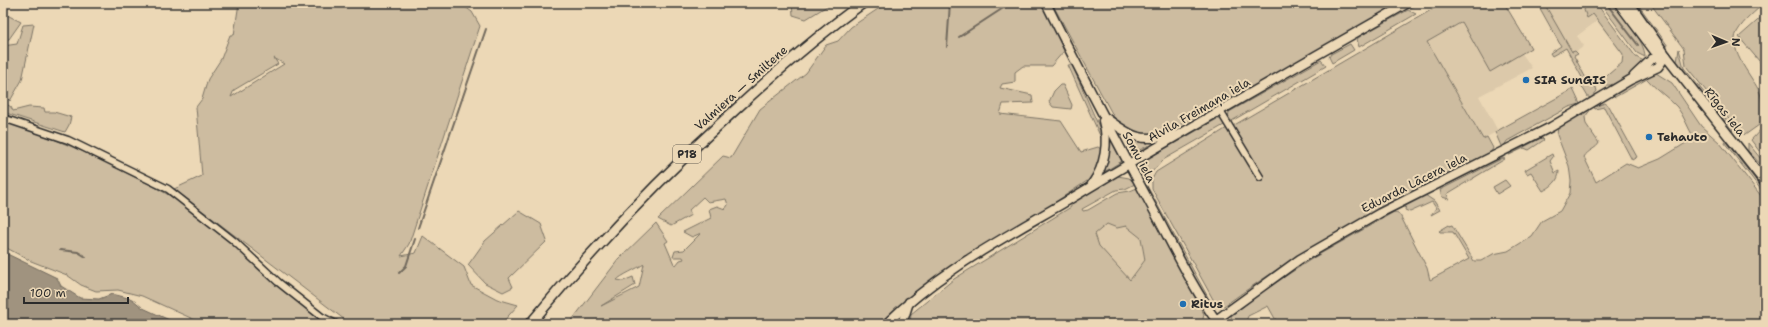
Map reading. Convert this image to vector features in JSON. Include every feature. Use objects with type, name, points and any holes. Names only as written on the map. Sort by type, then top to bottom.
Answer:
[{"type":"main road","name":"Valmiera — Smiltene","points":[[530,324],[605,237],[660,180],[783,66],[863,3]]},
{"type":"main road","name":"Rīgas iela","points":[[1619,3],[1655,51],[1666,56]]},
{"type":"main road","name":"Rīgas iela","points":[[1629,3],[1666,56],[1765,182]]},
{"type":"street","name":"Somu iela","points":[[1046,3],[1105,118],[1215,322]]},
{"type":"street","name":"Alvila Freimaņa iela","points":[[886,324],[909,302],[961,264],[1089,187],[1408,3]]},
{"type":"street","name":"Eduarda Lācera iela","points":[[1215,322],[1300,259],[1380,213],[1551,126],[1630,80],[1652,59],[1666,56]]},
{"type":"street","points":[[1089,187],[1097,177],[1102,165],[1106,140],[1104,126],[1094,97]]},
{"type":"street","points":[[1220,111],[1260,177]]},
{"type":"street","points":[[3,118],[68,140],[168,189],[234,241],[278,282],[322,317],[336,324]]},
{"type":"street","points":[[1105,118],[1129,135],[1145,139],[1181,134]]},
{"type":"street","points":[[902,324],[909,302]]},
{"type":"shaded area","points":[[239,3],[460,3],[472,12],[480,26],[409,244],[401,256],[416,253],[423,236],[464,267],[471,285],[497,299],[518,305],[501,324],[354,324],[345,320],[174,189],[202,176],[196,107],[202,99],[208,79],[221,59],[230,35],[234,35]],"holes":[[[274,58],[284,64],[231,97],[234,90],[278,64]]]},
{"type":"shaded area","points":[[792,3],[832,3],[806,19],[793,15]]},
{"type":"shaded area","points":[[887,3],[1043,3],[1064,51],[1051,66],[1023,66],[1015,72],[1015,82],[1002,84],[1000,88],[1032,95],[1033,103],[1003,104],[1000,114],[1061,121],[1081,152],[1098,147],[1101,149],[1099,161],[1093,177],[908,300],[885,319],[875,324],[569,324],[618,260],[656,223],[668,241],[665,243],[674,264],[676,265],[680,260],[684,259],[683,257],[673,257],[675,251],[684,250],[701,233],[692,237],[683,232],[711,218],[709,209],[717,206],[725,209],[728,205],[726,199],[708,202],[703,197],[689,210],[691,215],[671,226],[658,219],[723,156],[731,158],[760,109],[806,73],[826,45],[838,41],[851,27]],"holes":[[[644,264],[639,287],[601,306],[635,285],[633,277],[623,281],[617,280]]]},
{"type":"shaded area","points":[[1054,3],[1398,3],[1243,94],[1157,136],[1145,135],[1129,130],[1115,119],[1053,5]]},
{"type":"shaded area","points":[[1443,3],[1504,3],[1531,48],[1490,72],[1462,22],[1427,42],[1483,139],[1487,137],[1493,148],[1491,152],[1354,223],[1288,263],[1224,306],[1214,301],[1152,189],[1152,179],[1156,172],[1227,128],[1249,166],[1255,164],[1231,127]]},
{"type":"shaded area","points":[[1482,3],[1532,68],[1479,96],[1498,131],[1483,139],[1424,37]]},
{"type":"shaded area","points":[[1537,3],[1544,3],[1572,52],[1575,51],[1578,54],[1574,56],[1589,84],[1594,81],[1597,91],[1591,98],[1588,97],[1581,85],[1585,83],[1566,48],[1552,56],[1550,53],[1561,46]]},
{"type":"shaded area","points":[[1542,3],[1589,3],[1625,52],[1622,54],[1597,21],[1577,36],[1584,46],[1572,55]]},
{"type":"shaded area","points":[[1588,3],[1596,3],[1636,57],[1644,61],[1621,81],[1610,85],[1605,85],[1603,79],[1622,63],[1623,54],[1593,14],[1587,18],[1584,10]]},
{"type":"shaded area","points":[[1600,3],[1612,3],[1627,21],[1641,43],[1645,57],[1637,53]]},
{"type":"shaded area","points":[[1635,3],[1637,3],[1668,46],[1664,46]]},
{"type":"shaded area","points":[[1650,3],[1764,3],[1743,24],[1737,32],[1735,39],[1738,56],[1761,96],[1764,118],[1759,125],[1745,135],[1736,128],[1686,66],[1684,49]]},
{"type":"shaded area","points":[[1408,10],[1416,14],[1359,47],[1357,39],[1362,35]]},
{"type":"shaded area","points":[[3,13],[21,22],[9,39],[3,40]]},
{"type":"shaded area","points":[[1765,14],[1765,68],[1739,37]]},
{"type":"shaded area","points":[[34,24],[22,80],[10,101],[6,97],[8,92],[6,87],[3,88],[3,46],[17,44],[23,25]]},
{"type":"shaded area","points":[[1350,44],[1354,50],[1332,63],[1329,57],[1331,54]]},
{"type":"shaded area","points":[[1679,49],[1684,68],[1733,128],[1733,131],[1680,68],[1677,62]]},
{"type":"shaded area","points":[[1321,60],[1326,66],[1230,122],[1228,119],[1229,112]]},
{"type":"shaded area","points":[[1068,65],[1073,67],[1103,136],[1102,140]]},
{"type":"shaded area","points":[[1656,73],[1672,83],[1701,126],[1720,143],[1765,201],[1765,324],[1278,324],[1268,306],[1248,316],[1245,324],[1232,324],[1231,316],[1260,293],[1313,258],[1394,212],[1400,215],[1427,268],[1430,280],[1469,259],[1453,232],[1439,231],[1449,225],[1452,225],[1474,261],[1481,261],[1493,254],[1508,251],[1532,236],[1542,221],[1560,211],[1570,193],[1571,181],[1569,166],[1557,135],[1558,127],[1591,109],[1585,117],[1586,124],[1599,143],[1584,157],[1596,182],[1626,163],[1638,168],[1660,159],[1694,138],[1677,107],[1647,79],[1615,97],[1613,95],[1648,75]]},
{"type":"shaded area","points":[[1060,85],[1063,85],[1072,105],[1071,109],[1053,107],[1049,102],[1054,91]]},
{"type":"shaded area","points":[[1573,89],[1580,104],[1569,107],[1507,141],[1504,146],[1501,146],[1495,132]]},
{"type":"shaded area","points":[[3,102],[11,107],[13,111],[29,107],[44,108],[45,112],[54,112],[71,117],[69,125],[65,132],[3,112]]},
{"type":"shaded area","points":[[1605,103],[1609,106],[1637,157],[1632,160],[1604,107],[1595,109],[1594,107]]},
{"type":"shaded area","points":[[3,118],[82,151],[153,186],[186,205],[321,312],[342,324],[204,324],[142,296],[118,290],[96,291],[81,285],[67,275],[31,261],[3,246]]},
{"type":"shaded area","points":[[1217,119],[1222,119],[1224,125],[1163,160],[1148,176],[1142,180],[1140,169],[1142,162]]},
{"type":"shaded area","points":[[1765,125],[1765,159],[1751,140]]},
{"type":"shaded area","points":[[1542,138],[1544,140],[1529,150],[1524,148],[1509,155],[1539,139]]},
{"type":"shaded area","points":[[1132,140],[1147,142],[1148,146],[1135,152]]},
{"type":"shaded area","points":[[1110,141],[1113,141],[1122,161],[1104,172],[1103,171]]},
{"type":"shaded area","points":[[1724,142],[1726,142],[1765,192],[1765,195]]},
{"type":"shaded area","points":[[1748,143],[1765,164],[1765,169],[1748,151]]},
{"type":"shaded area","points":[[1552,154],[1553,157],[1550,161],[1555,173],[1559,171],[1559,175],[1549,188],[1543,191],[1531,172],[1527,174],[1525,170]]},
{"type":"shaded area","points":[[1503,158],[1505,159],[1447,194],[1449,199],[1442,197],[1440,190]]},
{"type":"shaded area","points":[[1118,176],[1129,178],[1135,184],[1125,189],[1116,190],[1082,209],[1083,211],[1088,210],[1117,193],[1130,191],[1137,188],[1204,314],[1202,324],[910,324],[911,314],[954,279],[1071,207],[1071,202]],"holes":[[[1107,224],[1117,228],[1126,226],[1141,238],[1145,260],[1130,280],[1099,246],[1095,234]]]},
{"type":"shaded area","points":[[1505,180],[1510,186],[1497,194],[1493,187]]},
{"type":"shaded area","points":[[1146,184],[1209,299],[1221,308],[1215,307],[1207,301],[1144,185]]},
{"type":"shaded area","points":[[1425,195],[1434,201],[1440,210],[1431,215],[1436,208],[1432,202],[1410,212],[1405,210],[1406,205]]},
{"type":"shaded area","points":[[519,211],[541,224],[547,241],[509,278],[513,287],[503,292],[485,283],[468,265],[485,241]]},
{"type":"shaded area","points":[[1123,223],[1141,238],[1145,260],[1129,281],[1088,270],[1093,227]]},
{"type":"shaded area","points":[[3,252],[57,278],[61,286],[80,298],[99,299],[112,294],[132,299],[143,308],[178,324],[18,324],[3,318]]},
{"type":"waterway","points":[[947,47],[950,3]]},
{"type":"waterway","points":[[959,37],[1011,3]]},
{"type":"waterway","points":[[1606,3],[1638,45]]},
{"type":"waterway","points":[[418,228],[486,29]]},
{"type":"waterway","points":[[399,273],[406,266],[415,239]]},
{"type":"waterway","points":[[60,250],[78,252],[86,257]]},
{"type":"place","name":"SIA SunGIS","points":[[1526,80]]},
{"type":"place","name":"Tehauto","points":[[1649,137]]},
{"type":"place","name":"Ritus","points":[[1183,304]]}]
